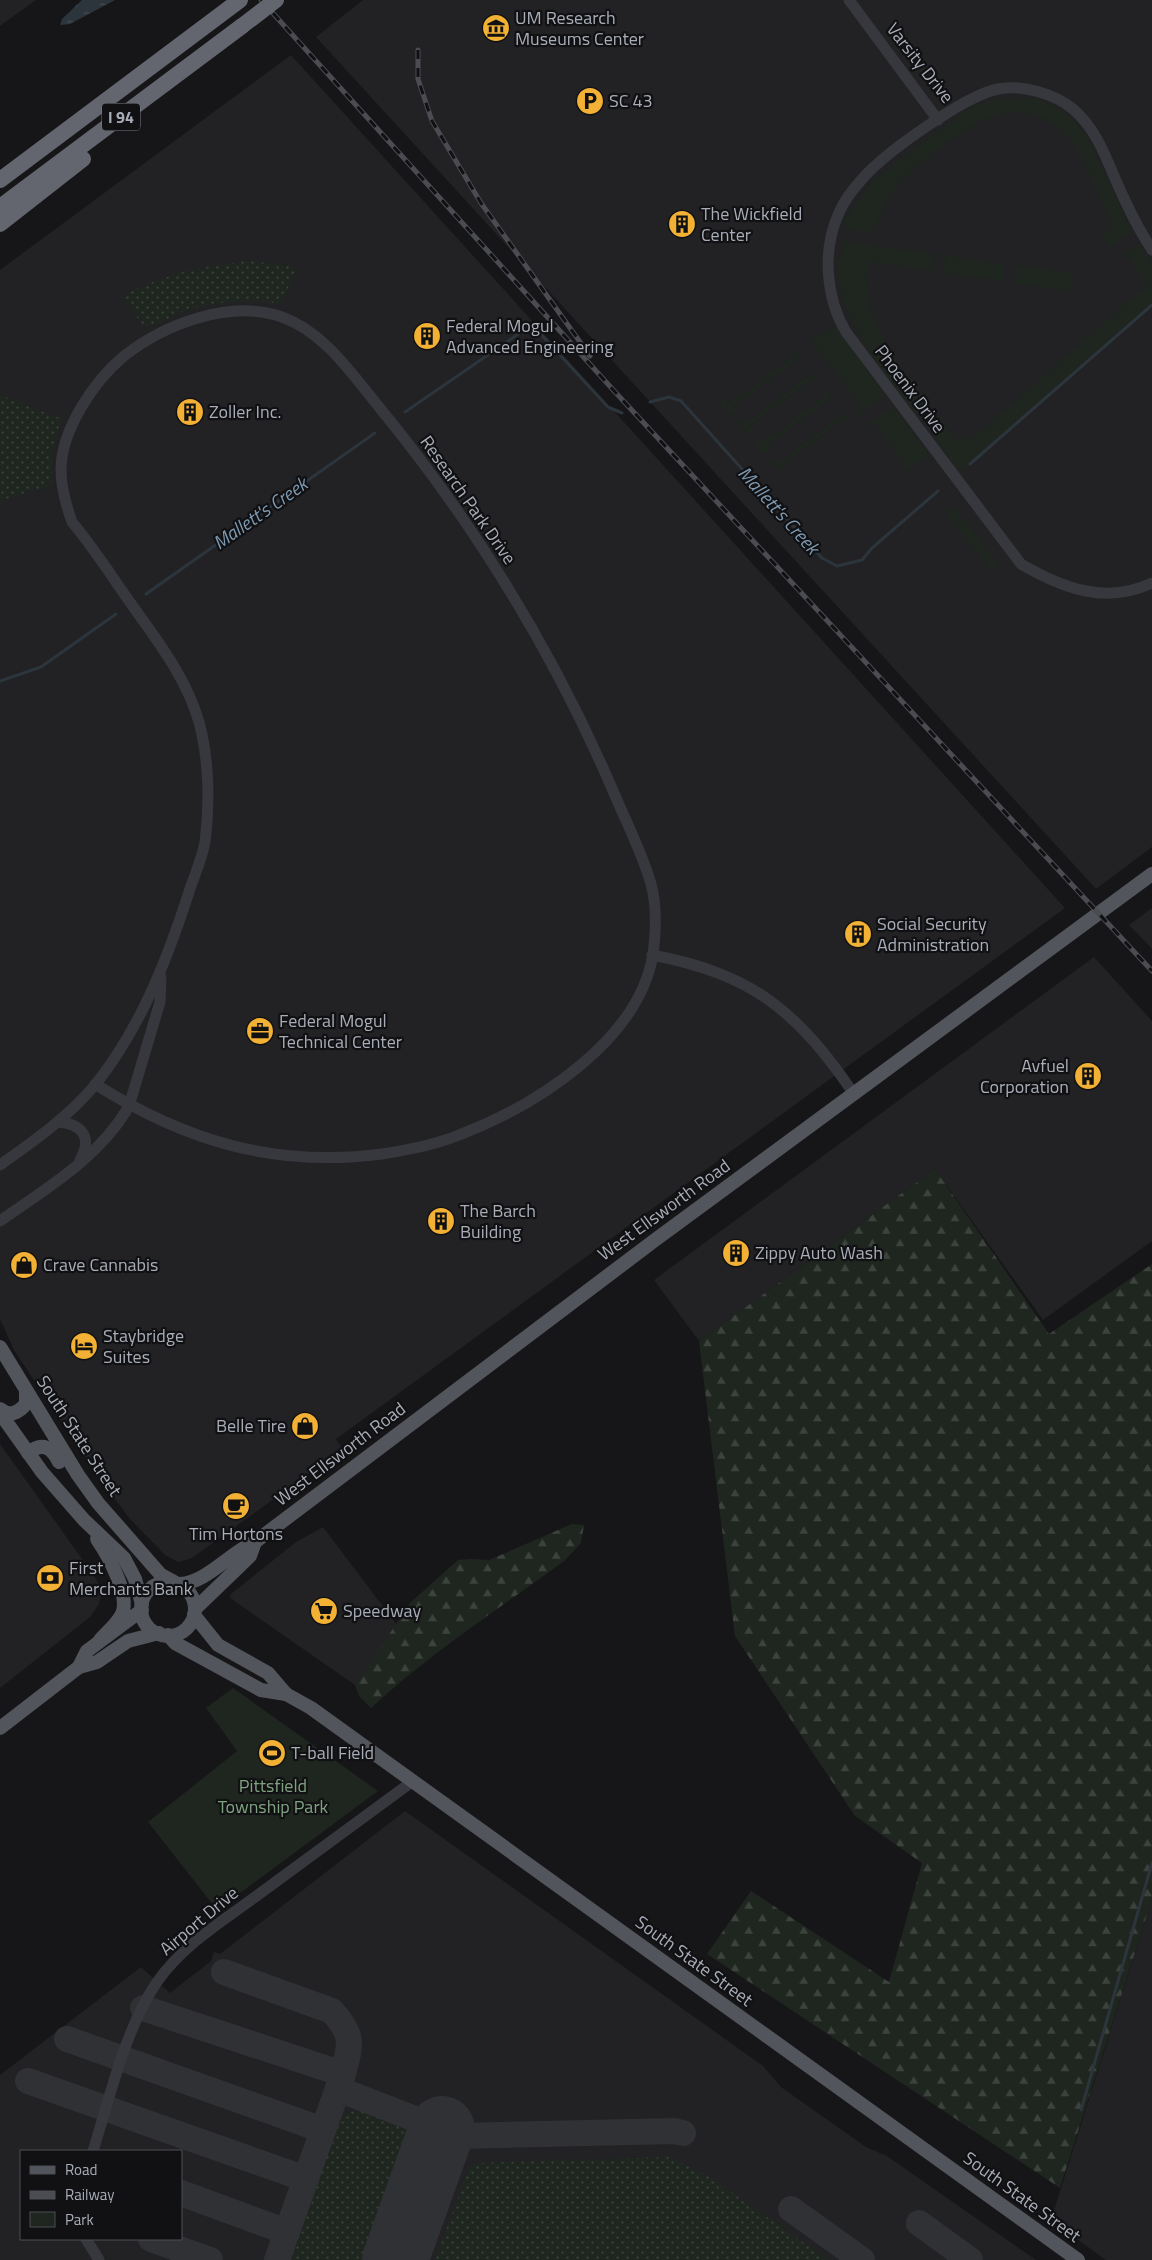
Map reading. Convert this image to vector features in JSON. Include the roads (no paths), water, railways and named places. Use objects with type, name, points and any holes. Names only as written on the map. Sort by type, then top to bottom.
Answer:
[{"type":"highway","name":"I 94","points":[[0,180],[240,0]]},
{"type":"highway","name":"I 94","points":[[0,207],[276,0]]},
{"type":"highway","points":[[0,224],[111,137],[151,94]]},
{"type":"highway","points":[[0,168],[62,134]]},
{"type":"main road","name":"West Ellsworth Road","points":[[177,1583],[207,1574],[240,1548],[255,1542],[655,1240],[1152,874]]},
{"type":"main road","name":"South State Street","points":[[0,1347],[89,1491],[114,1522],[162,1574],[177,1583]]},
{"type":"main road","points":[[0,1411],[7,1414],[16,1413],[26,1404],[26,1391]]},
{"type":"main road","points":[[0,1411],[28,1453],[59,1492],[118,1551],[131,1568],[149,1627],[163,1634]]},
{"type":"main road","points":[[28,1453],[39,1447],[51,1448],[76,1486],[89,1491]]},
{"type":"main road","points":[[59,1492],[75,1499],[103,1529],[114,1522]]},
{"type":"main road","points":[[79,1514],[103,1548],[125,1600],[122,1615],[100,1640]]},
{"type":"main road","name":"West Ellsworth Road","points":[[195,1612],[250,1556],[255,1542]]},
{"type":"main road","points":[[0,1728],[79,1667],[97,1662],[128,1641],[186,1628],[195,1612],[192,1596],[177,1583],[167,1582],[153,1586],[148,1591],[142,1607],[86,1651],[79,1667]]},
{"type":"main road","name":"South State Street","points":[[195,1612],[218,1645],[268,1673],[286,1694],[311,1708],[1078,2260]]},
{"type":"main road","name":"South State Street","points":[[163,1634],[175,1643],[261,1690],[286,1694]]},
{"type":"street","name":"Varsity Drive","points":[[849,0],[938,120],[969,99],[999,89],[1026,89],[1054,97],[1072,108],[1083,119],[1099,141],[1142,234],[1152,250]]},
{"type":"street","name":"Phoenix Drive","points":[[938,120],[864,177],[838,214],[829,254],[830,292],[838,319],[923,436],[1021,564],[1054,582],[1072,589],[1091,592],[1116,594],[1152,583]]},
{"type":"street","name":"Research Park Drive","points":[[0,1165],[58,1122],[95,1084],[122,1045],[161,972],[205,844],[207,822],[206,773],[199,722],[179,672],[72,522],[66,506],[61,466],[66,443],[77,416],[103,377],[120,360],[146,340],[181,323],[220,314],[251,312],[281,317],[304,328],[324,344],[342,362],[396,427],[456,507],[553,663],[590,738],[651,884],[655,904],[652,955],[646,983],[631,1009],[593,1053],[547,1090],[487,1124],[446,1141],[404,1151],[322,1159],[248,1151],[221,1144],[159,1120],[129,1106],[95,1084]]},
{"type":"street","points":[[652,955],[708,968],[750,986],[772,1001],[816,1043],[854,1094]]},
{"type":"street","name":"Research Park Drive","points":[[0,1221],[78,1164],[110,1136],[129,1106],[160,1002],[161,972]]},
{"type":"street","points":[[58,1122],[71,1123],[82,1133],[87,1142],[86,1150],[78,1164]]},
{"type":"street","name":"Airport Drive","points":[[93,2150],[122,2058],[143,2008],[157,1982],[174,1961],[209,1931],[413,1781]]},
{"type":"street","points":[[87,2240],[99,2260]]},
{"type":"water","points":[[82,0],[115,0],[70,24],[60,25],[62,19]]},
{"type":"waterway","name":"Mallett's Creek","points":[[970,464],[1152,305]]},
{"type":"waterway","name":"Mallett's Creek","points":[[405,412],[527,328],[535,328],[608,407],[622,413]]},
{"type":"waterway","name":"Mallett's Creek","points":[[650,402],[669,397],[681,401],[822,558],[837,566],[862,560],[872,548],[938,491]]},
{"type":"waterway","name":"Mallett's Creek","points":[[146,594],[375,433]]},
{"type":"waterway","name":"Mallett's Creek","points":[[0,681],[41,667],[116,614]]},
{"type":"waterway","points":[[1081,2110],[1152,1863]]},
{"type":"railway","points":[[261,0],[616,393],[1152,971]]},
{"type":"railway","points":[[418,50],[418,79],[432,121],[481,203],[590,356]]},
{"type":"place","name":"UM Research Museums Center","points":[[496,28]]},
{"type":"place","name":"SC 43","points":[[590,101]]},
{"type":"place","name":"The Wickfield Center","points":[[682,224]]},
{"type":"place","name":"Federal Mogul Advanced Engineering","points":[[427,336]]},
{"type":"place","name":"Zoller Inc.","points":[[190,412]]},
{"type":"place","name":"Social Security Administration","points":[[858,934]]},
{"type":"place","name":"Federal Mogul Technical Center","points":[[260,1031]]},
{"type":"place","name":"Avfuel Corporation","points":[[1088,1076]]},
{"type":"place","name":"The Barch Building","points":[[441,1221]]},
{"type":"place","name":"Zippy Auto Wash","points":[[736,1253]]},
{"type":"place","name":"Crave Cannabis","points":[[24,1265]]},
{"type":"place","name":"Staybridge Suites","points":[[84,1346]]},
{"type":"place","name":"Belle Tire","points":[[305,1426]]},
{"type":"place","name":"Tim Hortons","points":[[236,1506]]},
{"type":"place","name":"First Merchants Bank","points":[[50,1578]]},
{"type":"place","name":"Speedway","points":[[324,1611]]},
{"type":"place","name":"T-ball Field","points":[[272,1753]]},
{"type":"park label","name":"Pittsfield Township Park","points":[[273,1796]]}]
